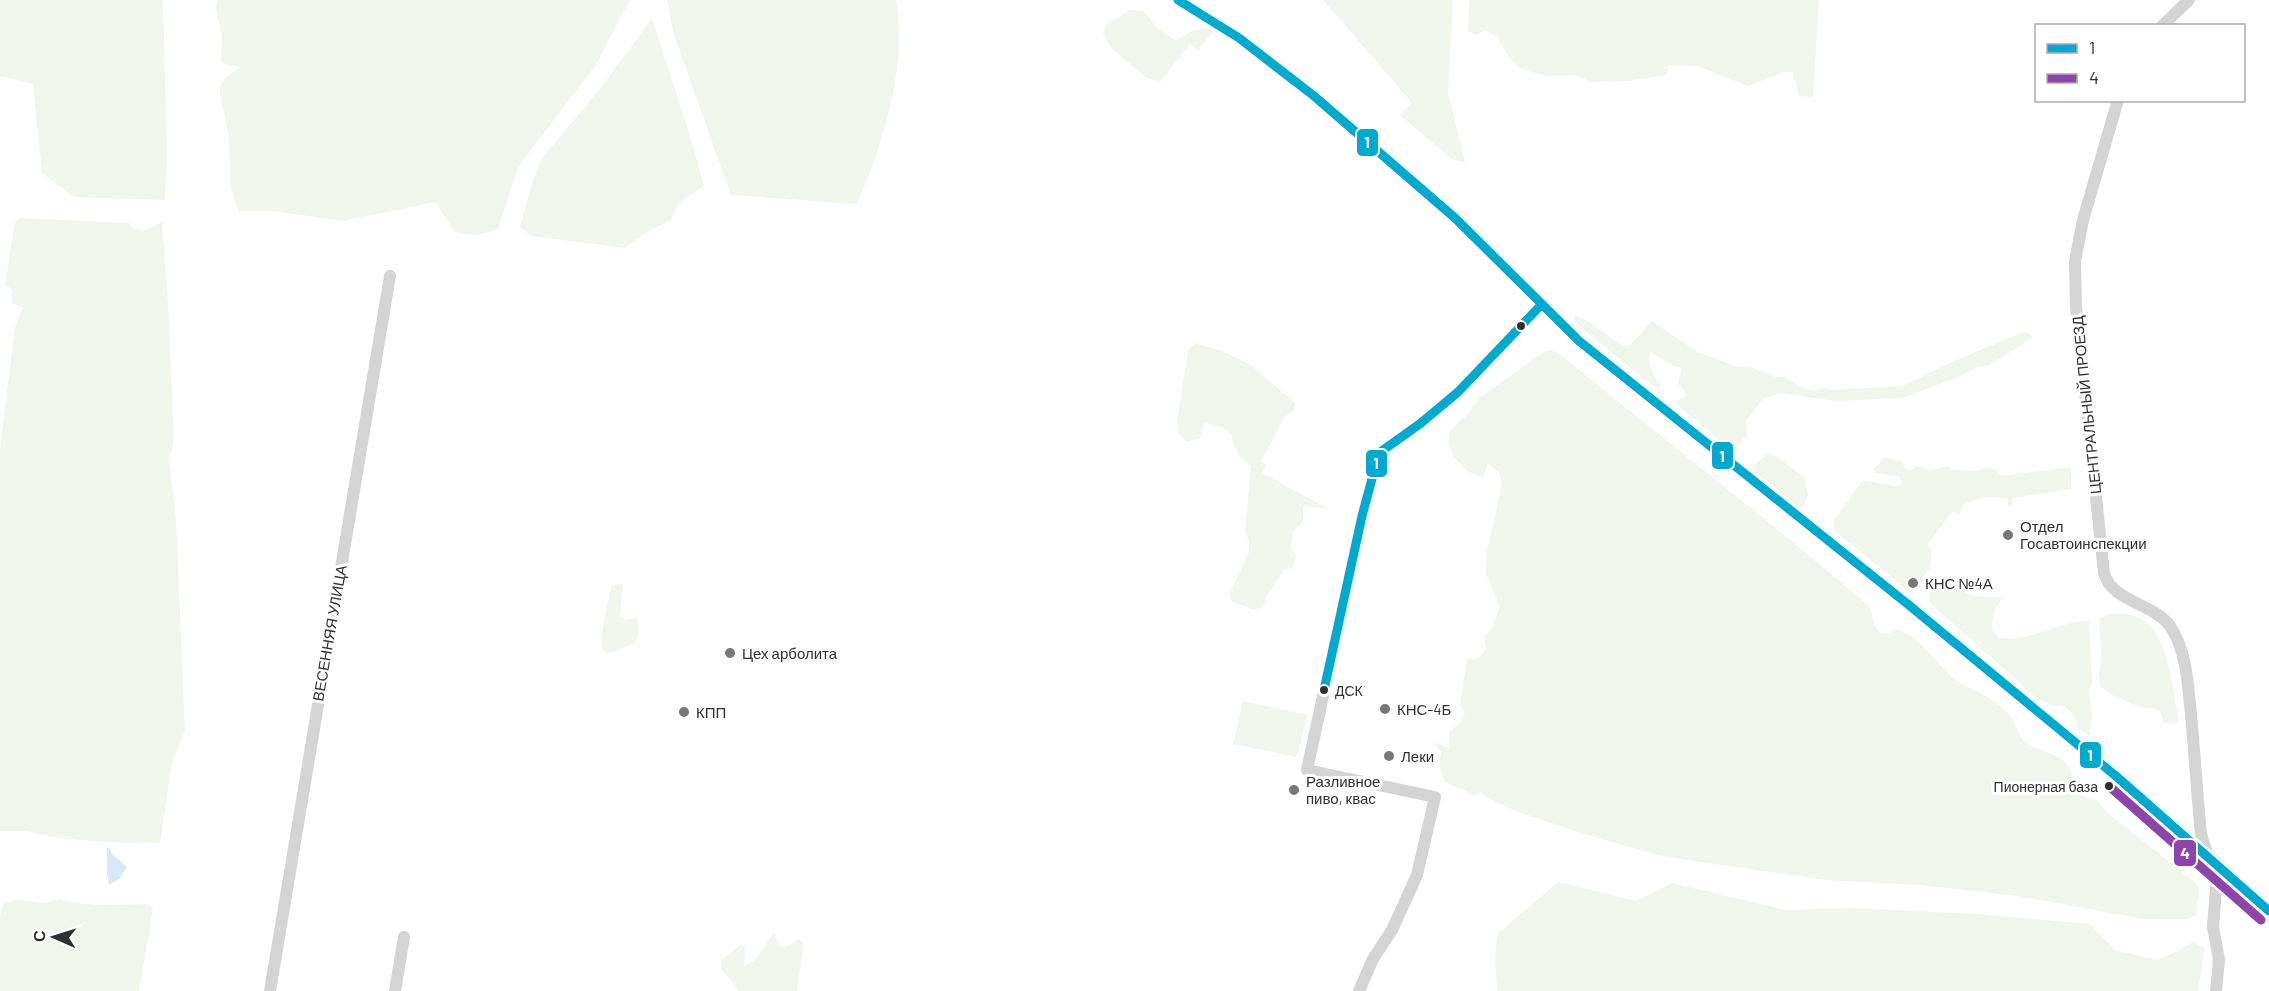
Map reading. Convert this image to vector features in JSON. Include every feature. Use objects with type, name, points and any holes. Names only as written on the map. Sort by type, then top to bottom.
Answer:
[{"type":"street","points":[[1178,0],[1239,38],[1306,90],[1455,218],[1580,341],[1910,606],[2213,859],[2269,911]]},
{"type":"street","points":[[2164,24],[2189,0]]},
{"type":"street","name":"ЦЕНТРАЛЬНЫЙ ПРОЕЗД","points":[[2117,102],[2083,220],[2075,261],[2076,307],[2104,573],[2115,591],[2148,608],[2169,625],[2180,648],[2187,676],[2201,834],[2213,859]]},
{"type":"street","name":"ВЕСЕННЯЯ УЛИЦА","points":[[270,991],[390,276]]},
{"type":"street","points":[[1359,991],[1373,959],[1392,930],[1417,874],[1435,797],[1307,770],[1362,516],[1378,453],[1421,423],[1458,392],[1542,304]]},
{"type":"street","points":[[2213,859],[2213,927],[2219,960],[2216,991]]},
{"type":"street","points":[[395,991],[404,937]]},
{"type":"shaded area","points":[[0,0],[163,0],[167,155],[165,200],[74,197],[42,173],[33,84],[0,76]]},
{"type":"shaded area","points":[[217,0],[630,0],[596,65],[518,167],[498,229],[487,233],[466,234],[454,231],[435,202],[344,221],[272,211],[239,211],[230,187],[229,136],[220,86],[224,79],[240,67],[222,63],[222,39],[216,10]]},
{"type":"shaded area","points":[[667,0],[896,0],[899,51],[896,78],[876,156],[857,204],[731,195],[674,35]]},
{"type":"shaded area","points":[[1323,0],[1453,0],[1448,92],[1465,162],[1453,160],[1400,115],[1412,103]]},
{"type":"shaded area","points":[[1469,0],[1819,0],[1813,97],[1799,96],[1793,72],[1784,72],[1748,86],[1697,66],[1668,65],[1667,75],[1626,81],[1591,82],[1575,75],[1546,76],[1520,69],[1508,56],[1498,37],[1485,30],[1476,35],[1468,31]]},
{"type":"shaded area","points":[[1130,10],[1144,11],[1156,27],[1176,41],[1193,30],[1206,28],[1213,32],[1198,50],[1190,44],[1161,81],[1148,79],[1112,49],[1103,34],[1105,26]]},
{"type":"shaded area","points":[[652,18],[704,186],[680,202],[670,221],[648,231],[625,248],[531,236],[520,227],[532,183],[542,158],[600,89]]},
{"type":"shaded area","points":[[19,218],[129,223],[133,228],[143,231],[162,222],[174,437],[169,462],[176,518],[185,731],[172,763],[160,843],[105,842],[59,838],[26,831],[0,831],[0,449],[15,327],[23,307],[12,303],[12,290],[5,284],[15,222]]},
{"type":"shaded area","points":[[1575,315],[1588,321],[1623,346],[1630,345],[1652,321],[1698,352],[1738,367],[1750,367],[1776,377],[1785,377],[1800,387],[1814,391],[1823,387],[1831,390],[1902,386],[2026,331],[2032,336],[2030,340],[1989,365],[1975,368],[1961,376],[1903,398],[1835,401],[1780,393],[1763,399],[1746,420],[1747,435],[1735,448],[1726,445],[1675,403],[1685,396],[1685,391],[1678,384],[1682,368],[1670,365],[1651,352],[1649,360],[1651,369],[1660,384],[1660,388],[1656,388],[1583,329],[1575,320]]},
{"type":"shaded area","points":[[1195,343],[1222,351],[1251,365],[1295,403],[1294,410],[1285,417],[1261,461],[1266,465],[1262,473],[1329,509],[1303,506],[1303,522],[1293,531],[1291,549],[1296,556],[1292,568],[1284,570],[1267,596],[1263,608],[1252,609],[1231,601],[1230,593],[1249,552],[1249,541],[1245,531],[1251,466],[1238,455],[1231,435],[1222,427],[1204,423],[1201,438],[1187,442],[1179,435],[1177,422],[1188,350]]},
{"type":"shaded area","points":[[1551,350],[1558,353],[1793,542],[1869,606],[1875,626],[1881,633],[1889,634],[1897,629],[1906,633],[1922,645],[1956,680],[1988,697],[2007,712],[2027,744],[2064,761],[2083,795],[2097,800],[2108,813],[2196,883],[2199,889],[2196,915],[2188,919],[2143,919],[2018,896],[1920,885],[1825,880],[1657,855],[1513,810],[1486,797],[1481,792],[1474,795],[1445,782],[1439,768],[1441,752],[1434,742],[1450,749],[1449,732],[1465,715],[1460,705],[1467,660],[1480,657],[1486,648],[1484,637],[1492,627],[1500,606],[1486,574],[1487,551],[1502,484],[1499,472],[1488,463],[1483,478],[1467,471],[1455,458],[1448,442],[1451,429],[1469,413],[1479,398],[1545,351]]},
{"type":"shaded area","points":[[1767,454],[1776,456],[1805,478],[1808,495],[1803,508],[1797,507],[1754,471],[1754,465]]},
{"type":"shaded area","points":[[1885,457],[1902,462],[1910,471],[1916,466],[1930,470],[1949,466],[1952,470],[1996,469],[2001,476],[2071,467],[2071,489],[2012,498],[2012,507],[2009,508],[2007,498],[1982,497],[1963,505],[1961,513],[1952,512],[1928,544],[1932,552],[1930,569],[1927,570],[1922,582],[1912,578],[1908,583],[1913,589],[1911,593],[1834,528],[1833,522],[1861,482],[1897,486],[1902,482],[1899,476],[1877,473],[1873,470]]},
{"type":"shaded area","points":[[623,584],[620,616],[625,620],[637,618],[639,631],[635,643],[610,653],[602,649],[605,617],[612,585]]},
{"type":"shaded area","points":[[1937,586],[1952,587],[1977,597],[2004,597],[1996,608],[1992,621],[1992,630],[2000,638],[2023,637],[2067,624],[2089,621],[2092,680],[2089,693],[2092,713],[2090,736],[2078,728],[2072,713],[2064,706],[2052,706],[2032,695],[1931,604],[1930,591]]},
{"type":"shaded area","points":[[2110,614],[2127,614],[2137,617],[2148,623],[2156,634],[2168,663],[2179,722],[2164,723],[2161,713],[2154,708],[2144,708],[2129,703],[2101,687],[2099,619]]},
{"type":"shaded area","points":[[1243,701],[1307,715],[1297,757],[1233,744]]},
{"type":"shaded area","points":[[109,847],[112,854],[127,867],[120,878],[109,885],[107,848]]},
{"type":"shaded area","points":[[1558,882],[1636,901],[1672,883],[1786,910],[1848,908],[1978,914],[2090,924],[2115,950],[2156,960],[2193,942],[2205,948],[2198,991],[1497,991],[1495,960],[1497,934]]},
{"type":"shaded area","points":[[60,899],[93,905],[149,904],[153,909],[139,991],[0,991],[0,916],[4,904],[13,900],[43,903]]},
{"type":"shaded area","points":[[774,932],[777,943],[782,947],[798,939],[804,943],[797,991],[739,991],[721,969],[721,961],[741,944],[745,948],[744,966],[756,959]]},
{"type":"transit line","name":"1","points":[[1178,0],[1239,38],[1314,96],[1455,218],[1579,341],[1910,606],[2117,777],[2269,911]]},
{"type":"transit line","name":"1","points":[[1324,690],[1362,516],[1379,453],[1421,423],[1458,392],[1542,304]]},
{"type":"transit line","name":"4","points":[[2109,786],[2261,920]]},
{"type":"place","name":"Отдел Госавтоинспекции","points":[[2008,535]]},
{"type":"place","name":"КНС №4А","points":[[1913,583]]},
{"type":"place","name":"Цех арболита","points":[[730,653]]},
{"type":"place","name":"ДСК","points":[[1324,690]]},
{"type":"place","name":"КНС-4Б","points":[[1385,709]]},
{"type":"place","name":"КПП","points":[[684,712]]},
{"type":"place","name":"Леки","points":[[1389,756]]},
{"type":"place","name":"Пионерная база","points":[[2109,786]]},
{"type":"place","name":"Разливное пиво, квас","points":[[1294,790]]}]
